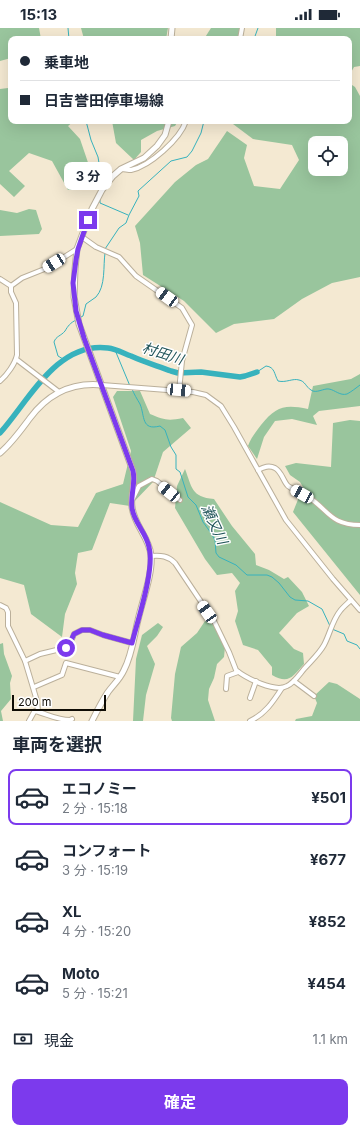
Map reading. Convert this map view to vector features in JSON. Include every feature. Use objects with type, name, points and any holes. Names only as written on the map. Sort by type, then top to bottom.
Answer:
[{"type":"main road","points":[[92,721],[107,693],[120,677],[128,662],[149,576],[151,556],[148,543],[134,517],[131,500],[134,481],[133,471],[84,338],[76,311],[74,276],[78,249],[92,209],[102,190],[113,176],[121,169],[144,158],[157,146],[165,135],[168,124]]},
{"type":"main road","points":[[0,453],[46,400],[59,392],[82,384],[102,385]]},
{"type":"street","points":[[121,169],[131,170],[152,160],[170,144],[185,124]]},
{"type":"street","points":[[82,237],[96,247],[119,257],[136,276],[182,308],[192,325],[182,361],[179,390]]},
{"type":"street","points":[[11,286],[22,278],[47,268],[78,249]]},
{"type":"street","points":[[0,279],[11,286]]},
{"type":"street","points":[[0,381],[4,378],[16,360],[16,303],[11,292],[11,286]]},
{"type":"street","points":[[16,360],[59,392]]},
{"type":"street","points":[[102,385],[194,392],[206,395],[220,406],[286,520],[360,610]]},
{"type":"street","points":[[258,470],[266,466],[275,468],[287,485],[307,496],[337,521],[348,525],[360,525]]},
{"type":"street","points":[[131,500],[139,486],[152,479],[157,481],[180,500]]},
{"type":"street","points":[[151,556],[164,555],[175,563],[214,622],[238,672],[256,681],[276,688],[282,688],[294,681],[319,652],[324,645],[340,610],[351,600]]},
{"type":"street","points":[[0,604],[7,610],[9,617],[8,626],[25,660],[34,687],[38,711]]},
{"type":"street","points":[[25,660],[40,654],[68,647],[74,634],[82,630],[90,630],[132,643]]},
{"type":"street","points":[[34,687],[62,676],[66,663],[120,677]]},
{"type":"street","points":[[226,689],[227,676],[238,672]]},
{"type":"street","points":[[250,698],[256,681]]},
{"type":"street","points":[[294,681],[314,696]]},
{"type":"street","points":[[250,721],[267,710],[282,688]]},
{"type":"street","points":[[38,711],[48,716],[69,720]]},
{"type":"street","points":[[28,721],[34,712],[38,711]]},
{"type":"green space","points":[[0,28],[39,28],[40,36],[8,36],[8,59],[0,61]]},
{"type":"green space","points":[[81,28],[168,28],[167,36],[83,36]]},
{"type":"green space","points":[[211,28],[243,28],[239,36],[206,36]]},
{"type":"green space","points":[[276,28],[360,28],[360,66],[354,67],[352,71],[352,36],[276,36]]},
{"type":"green space","points":[[352,85],[355,87],[360,96],[360,277],[332,283],[302,299],[274,319],[234,324],[216,333],[184,301],[143,275],[140,243],[135,226],[175,182],[196,165],[208,159],[227,131],[247,145],[244,158],[254,186],[280,189],[299,160],[292,145],[253,139],[233,124],[352,124]]},
{"type":"green space","points":[[8,88],[8,124],[70,124],[68,126],[80,139],[96,186],[85,190],[68,190],[52,161],[29,153],[9,171],[25,186],[14,197],[0,184],[0,89]]},
{"type":"green space","points":[[113,124],[176,124],[175,126],[157,131],[141,140],[141,152],[134,160],[116,143]]},
{"type":"green space","points":[[29,209],[36,210],[42,229],[39,234],[0,236],[0,210],[17,213]]},
{"type":"green space","points":[[360,374],[360,406],[319,411],[313,416],[317,425],[292,419],[275,421],[264,437],[257,459],[248,446],[255,432],[271,414],[276,410],[287,407],[300,407],[308,409],[313,386],[351,379]]},
{"type":"green space","points":[[117,391],[140,391],[150,414],[166,419],[183,418],[191,428],[163,452],[153,482],[130,506],[110,503],[92,550],[78,553],[75,573],[77,584],[65,614],[62,637],[31,614],[24,585],[0,578],[0,502],[51,525],[78,527],[96,493],[123,484],[131,451],[113,397]]},
{"type":"green space","points":[[350,420],[360,421],[360,595],[293,512],[303,487],[300,482],[290,475],[285,466],[296,463],[331,467],[333,423]]},
{"type":"green space","points":[[185,469],[194,490],[201,496],[214,499],[232,526],[255,554],[256,565],[269,570],[284,579],[288,577],[302,592],[309,606],[297,613],[279,633],[294,649],[303,653],[304,664],[290,678],[283,679],[272,675],[272,667],[258,650],[243,645],[235,621],[238,611],[235,591],[240,583],[232,573],[217,575],[205,559],[175,508],[177,486]]},
{"type":"green space","points":[[205,621],[217,626],[225,647],[224,657],[217,664],[214,678],[209,689],[208,700],[215,721],[172,721],[175,674],[181,647],[197,633]]},
{"type":"green space","points":[[158,623],[163,627],[157,636],[147,646],[155,664],[146,695],[143,721],[133,721],[136,659],[142,635]]},
{"type":"green space","points":[[3,643],[4,654],[12,676],[10,683],[11,699],[1,711],[3,721],[0,721],[0,644]]},
{"type":"green space","points":[[329,682],[337,684],[360,699],[360,721],[295,721],[296,719],[312,716],[317,703],[314,696]]},
{"type":"waterway","points":[[68,28],[69,36]]},
{"type":"waterway","points":[[255,36],[258,28]]},
{"type":"waterway","points":[[87,124],[98,157],[100,169],[98,178],[100,190]]},
{"type":"waterway","points":[[105,249],[119,228],[126,223],[139,196],[138,191],[171,161],[187,157],[192,151],[201,133],[203,124]]},
{"type":"waterway","points":[[100,199],[100,203],[128,215]]},
{"type":"waterway","points":[[81,317],[83,316],[86,304],[96,297],[103,282],[105,253]]},
{"type":"waterway","points":[[63,359],[58,356],[54,342],[56,338],[76,320]]},
{"type":"waterway","name":"瀬又川","points":[[0,433],[45,376],[74,354],[90,348],[114,349],[178,373],[201,372],[240,377],[257,372]]},
{"type":"waterway","name":"瀬又川","points":[[115,350],[130,386]]},
{"type":"waterway","name":"村田川","points":[[257,372],[266,366],[269,367],[273,369],[278,381],[299,380],[313,391],[329,389],[340,394],[347,394],[360,385]]},
{"type":"waterway","name":"瀬又川","points":[[132,389],[140,404],[147,424],[154,427],[160,426],[165,430],[171,447],[176,455],[176,469],[180,472],[188,497],[196,505],[203,522],[215,540],[216,553],[219,557],[236,565],[247,575],[267,575],[272,577],[290,597],[295,600],[308,601],[322,609],[330,626]]},
{"type":"waterway","name":"瀬又川","points":[[332,629],[344,634],[347,641],[357,645],[360,649]]},
{"type":"route","points":[[66,648],[68,647],[74,634],[82,630],[90,630],[132,643],[151,563],[148,543],[138,526],[132,508],[131,500],[134,481],[133,471],[79,324],[76,311],[73,283],[76,260],[78,249],[88,220]]}]
